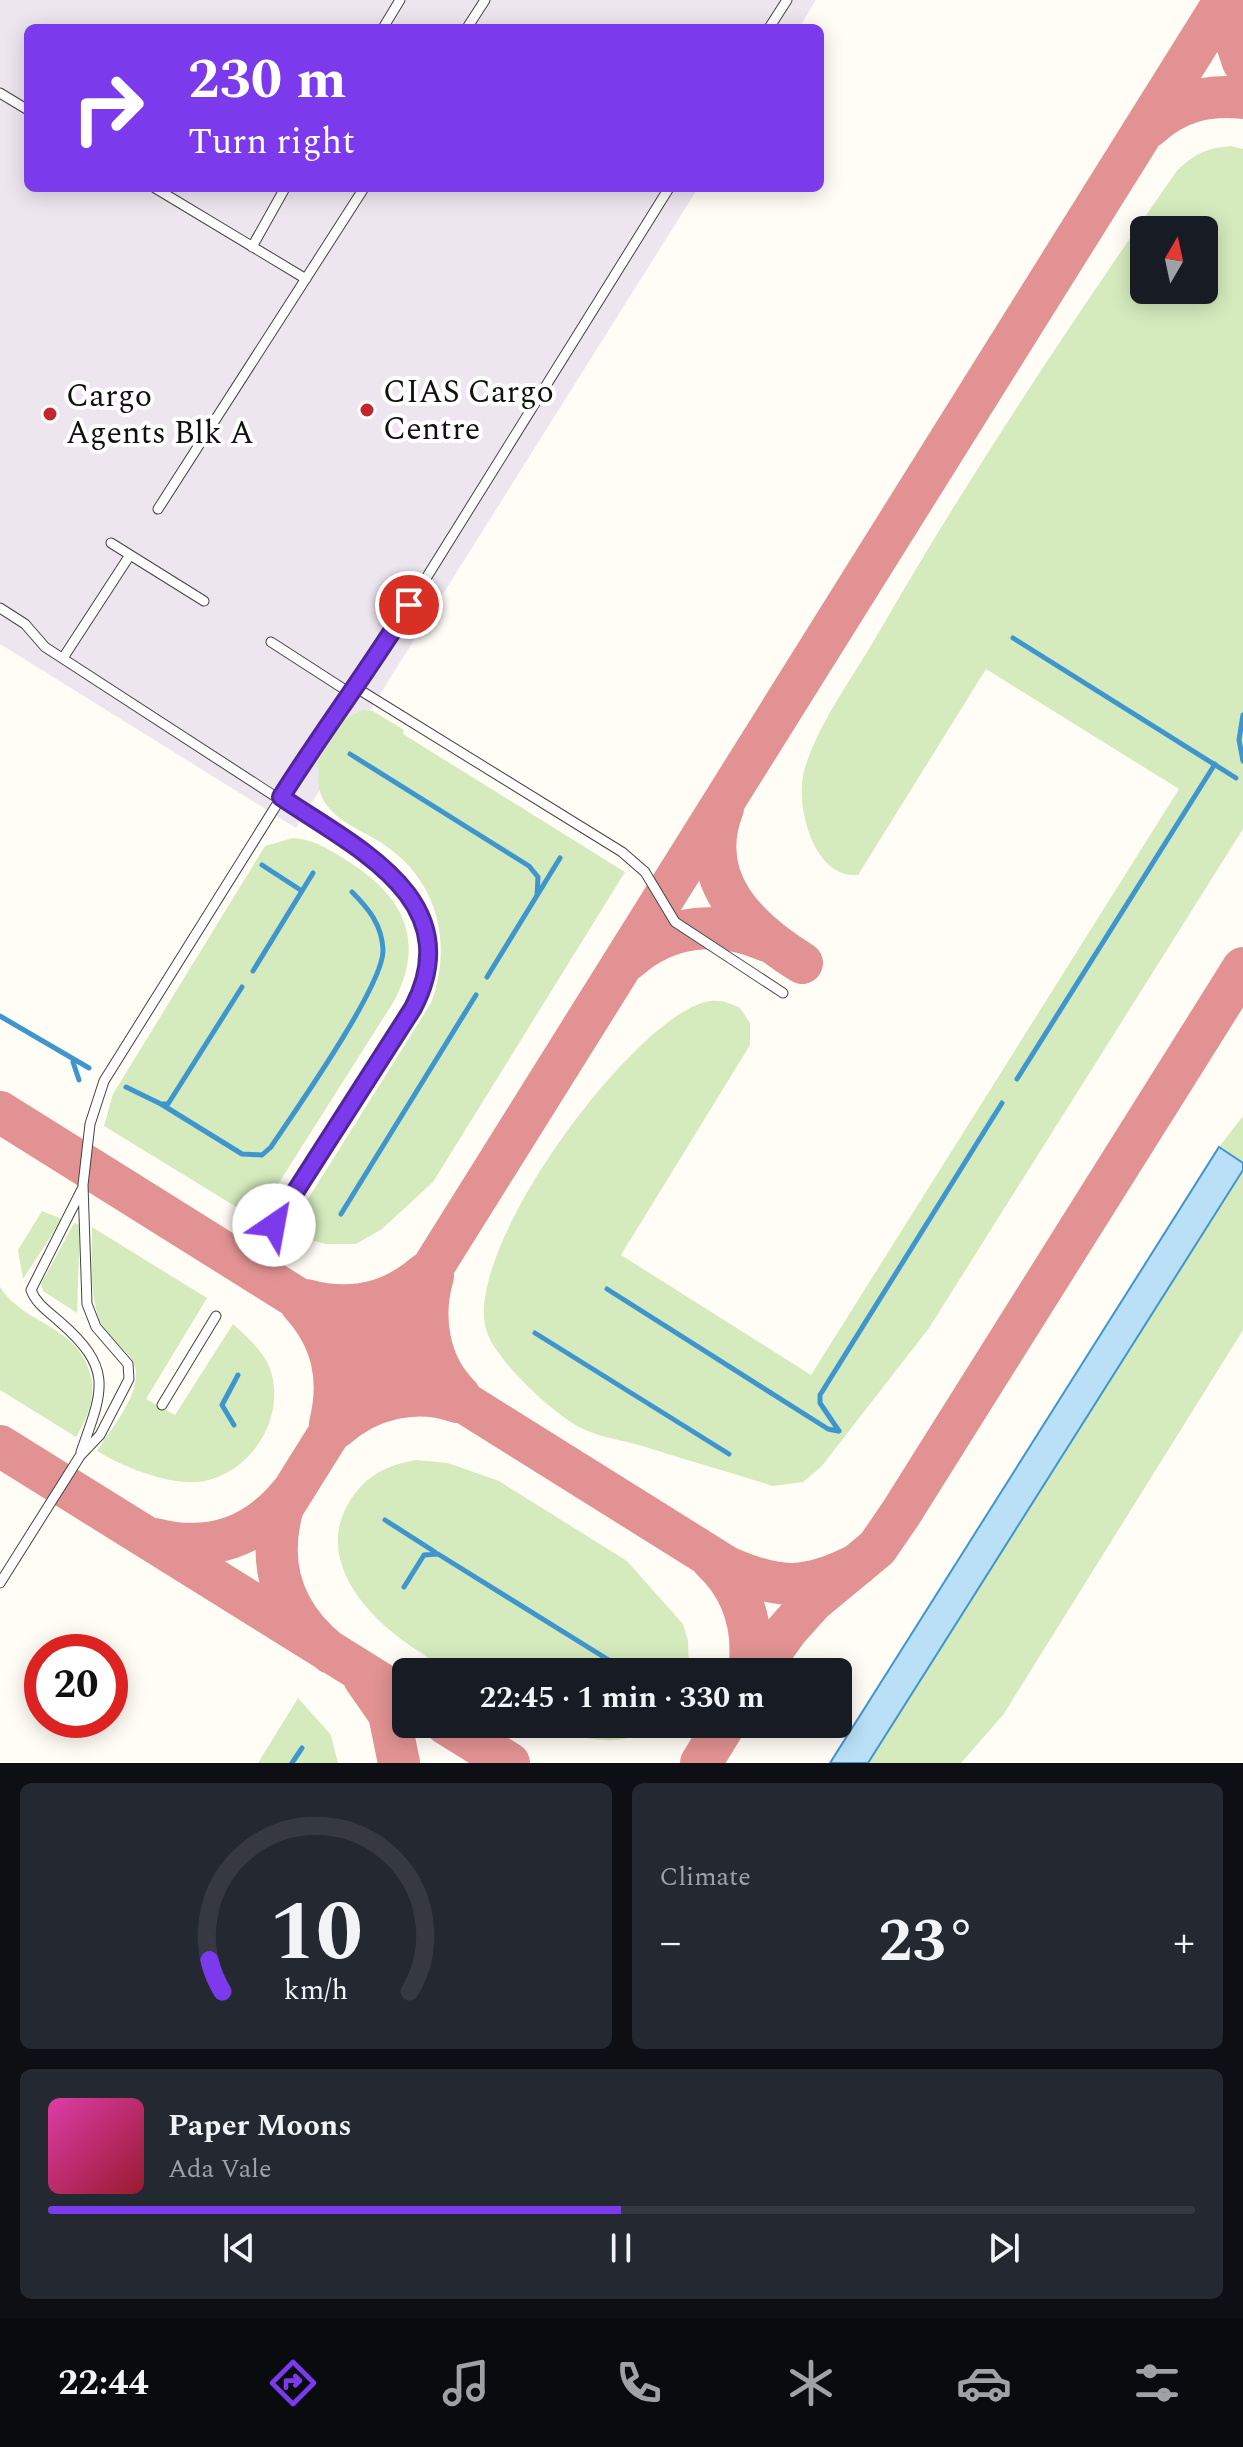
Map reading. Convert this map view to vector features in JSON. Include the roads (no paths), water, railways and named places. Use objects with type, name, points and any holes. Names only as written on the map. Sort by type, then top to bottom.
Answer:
[{"type":"lane","points":[[385,24],[400,0]]},
{"type":"lane","points":[[470,24],[485,0]]},
{"type":"lane","points":[[772,24],[787,0]]},
{"type":"lane","points":[[0,93],[24,108]]},
{"type":"lane","points":[[162,192],[306,279]]},
{"type":"lane","points":[[252,247],[283,192]]},
{"type":"lane","points":[[158,509],[361,192]]},
{"type":"lane","points":[[0,1583],[80,1456],[100,1435],[127,1386],[128,1364],[96,1327],[88,1312],[83,1185],[90,1124],[104,1081],[281,797],[377,657],[667,192]]},
{"type":"lane","points":[[111,543],[204,601]]},
{"type":"lane","points":[[63,658],[130,555]]},
{"type":"lane","points":[[0,608],[25,624],[45,647],[281,797],[390,871],[415,904],[427,953],[424,984],[413,1008],[274,1225]]},
{"type":"lane","points":[[271,642],[622,852],[645,872],[675,922],[783,993]]},
{"type":"lane","points":[[80,1456],[97,1406],[99,1382],[95,1361],[83,1342],[35,1300],[31,1290],[34,1278],[67,1224],[83,1185]]},
{"type":"lane","points":[[162,1405],[216,1316]]},
{"type":"water","points":[[1219,1147],[1243,1163],[1243,1170],[868,1763],[830,1763],[846,1738],[852,1738],[852,1728]]},
{"type":"waterway","points":[[1013,638],[1236,778]]},
{"type":"waterway","points":[[1243,715],[1239,740],[1243,761]]},
{"type":"waterway","points":[[350,754],[529,866],[538,877],[537,895]]},
{"type":"waterway","points":[[1017,1079],[1215,764]]},
{"type":"waterway","points":[[487,977],[560,858]]},
{"type":"waterway","points":[[262,865],[302,891]]},
{"type":"waterway","points":[[253,971],[313,873]]},
{"type":"waterway","points":[[161,1104],[242,1154],[262,1155],[271,1147],[336,1048],[379,967],[383,950],[380,933],[369,911],[352,892]]},
{"type":"waterway","points":[[126,1087],[161,1104],[168,1104],[242,987]]},
{"type":"waterway","points":[[341,1214],[476,995]]},
{"type":"waterway","points":[[0,1016],[89,1068]]},
{"type":"waterway","points":[[73,1062],[79,1080]]},
{"type":"waterway","points":[[839,1431],[820,1403],[820,1395],[1002,1103]]},
{"type":"waterway","points":[[607,1289],[828,1429],[838,1431]]},
{"type":"waterway","points":[[535,1333],[729,1454]]},
{"type":"waterway","points":[[234,1425],[222,1405],[238,1375]]},
{"type":"waterway","points":[[385,1520],[435,1552]]},
{"type":"waterway","points":[[404,1587],[424,1555],[438,1554],[605,1658]]},
{"type":"waterway","points":[[292,1763],[302,1748]]},
{"type":"place","name":"CIAS Cargo Centre","points":[[367,410]]},
{"type":"place","name":"Cargo Agents Blk A","points":[[50,414]]}]
